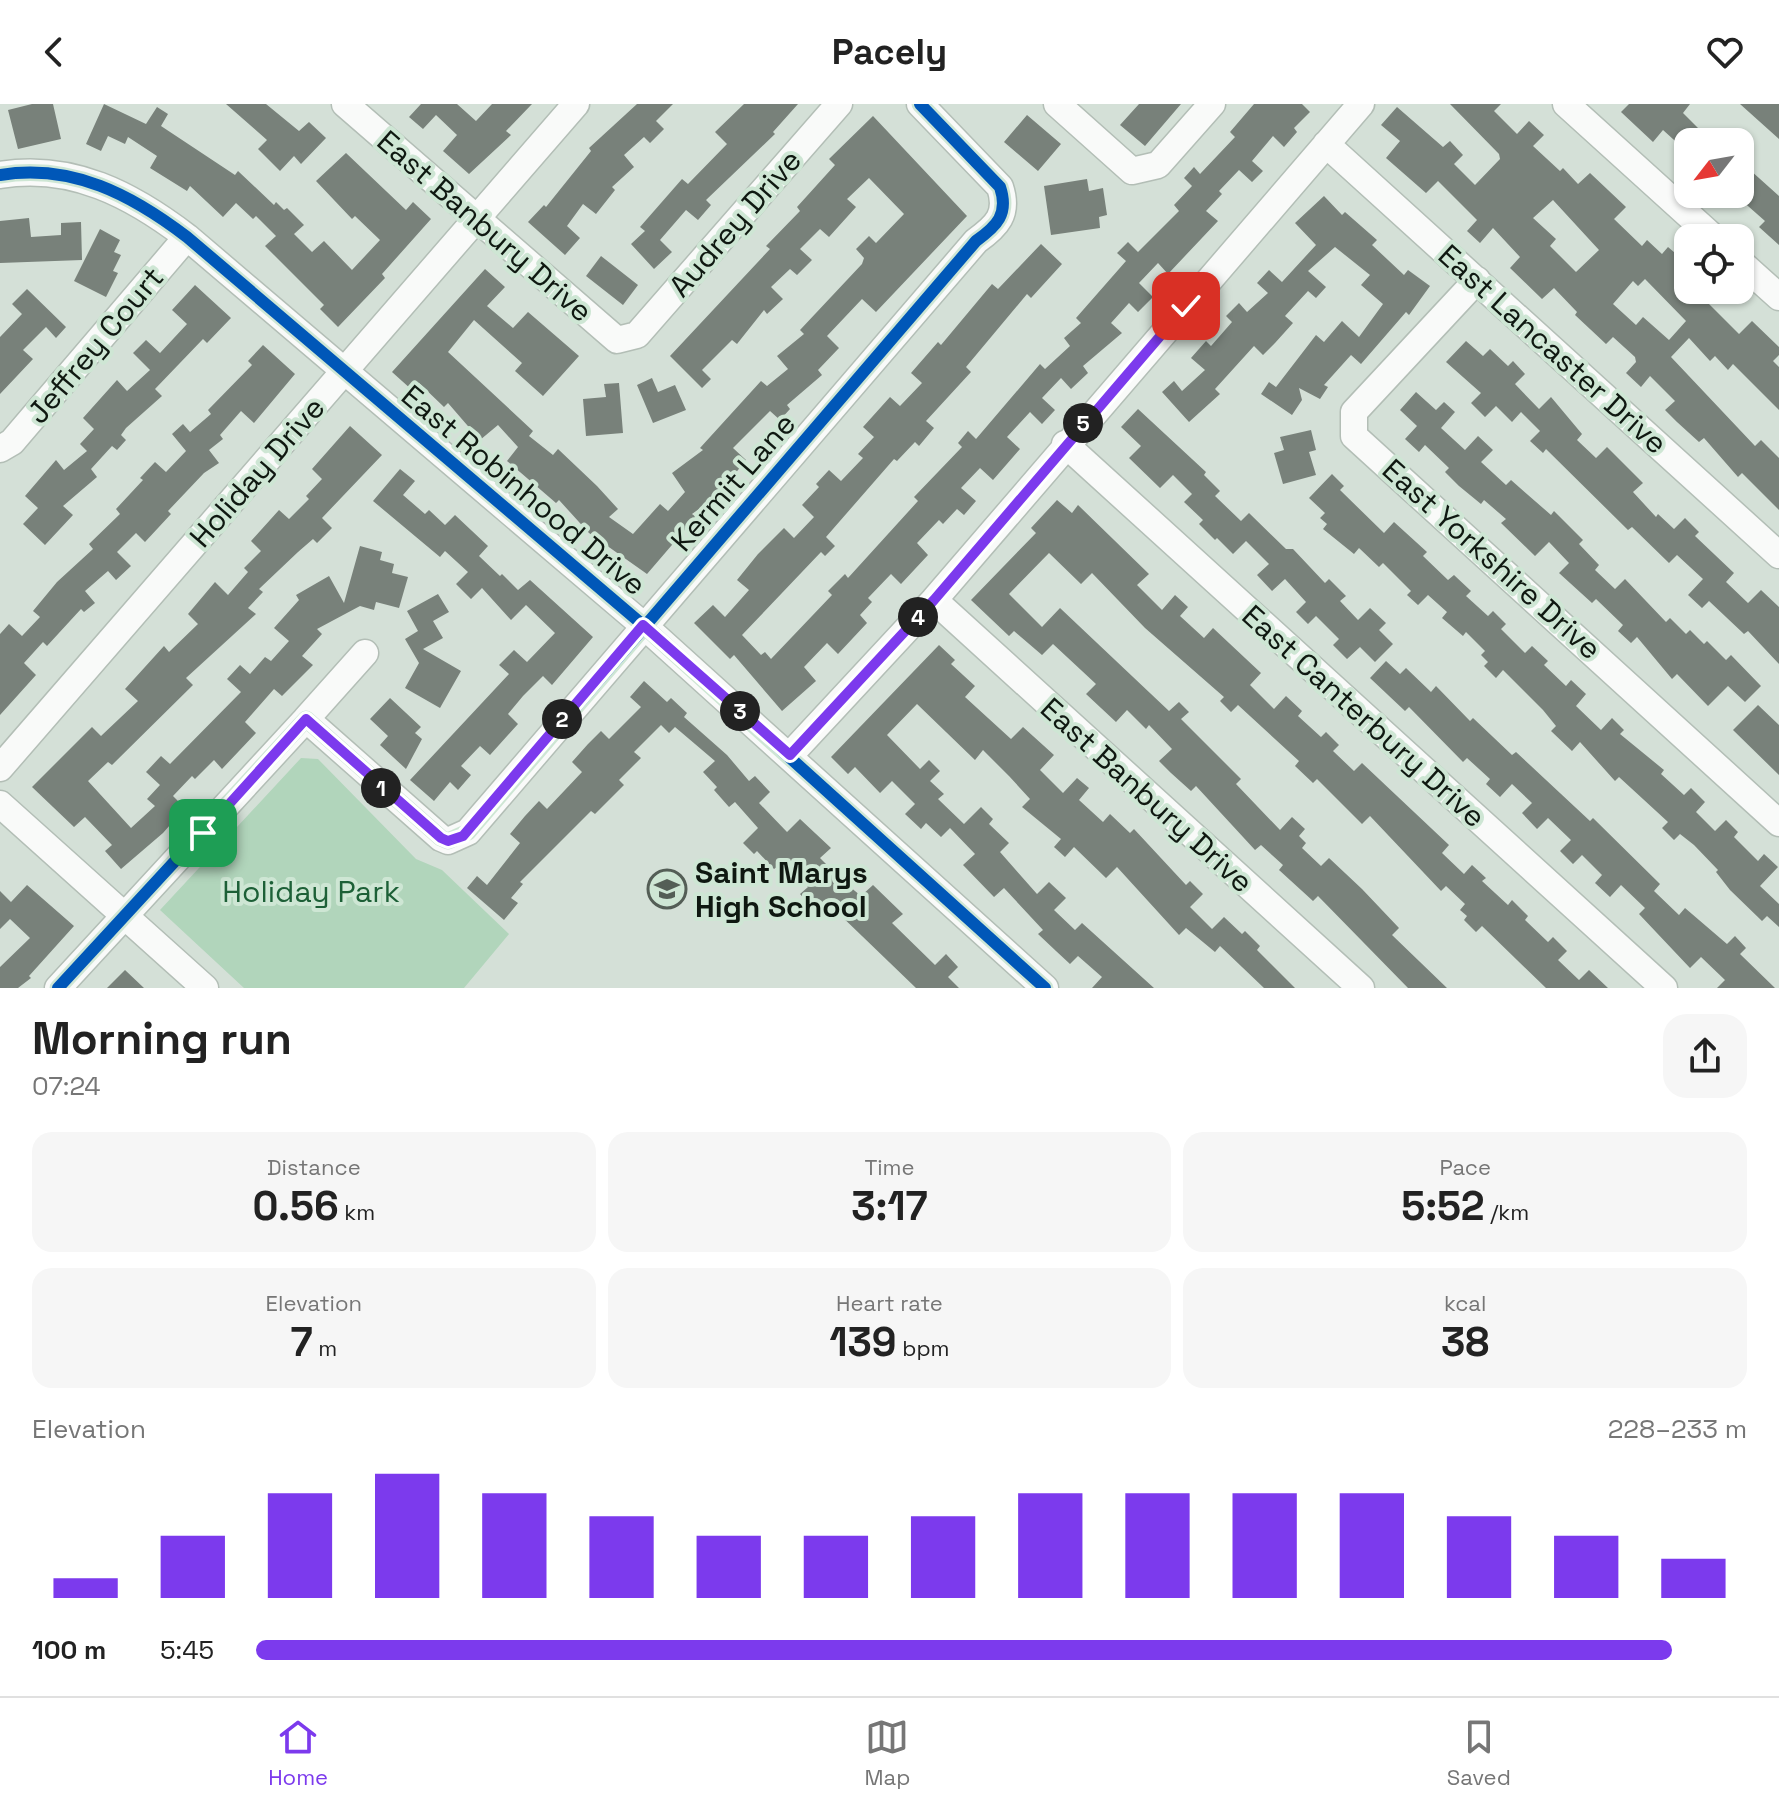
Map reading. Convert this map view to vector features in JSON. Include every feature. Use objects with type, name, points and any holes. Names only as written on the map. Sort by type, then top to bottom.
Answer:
[{"type":"street","name":"East Banbury Drive","points":[[345,104],[610,336],[628,339]]},
{"type":"street","name":"Holiday Drive","points":[[0,768],[576,104]]},
{"type":"street","name":"Audrey Drive","points":[[628,339],[637,335],[839,104]]},
{"type":"street","name":"Kermit Lane","points":[[306,719],[392,797],[448,841],[468,832],[976,241],[1000,220],[1004,206],[1000,187],[920,104]]},
{"type":"street","points":[[1057,104],[1132,171],[1158,165],[1212,104]]},
{"type":"street","points":[[790,755],[934,600],[1065,444],[1361,104]]},
{"type":"street","points":[[1566,104],[1699,224]]},
{"type":"street","name":"East Lancaster Drive","points":[[1326,144],[1779,555]]},
{"type":"street","name":"East Robinhood Drive","points":[[0,175],[46,173],[113,189],[156,214],[187,237],[643,625],[1045,988]]},
{"type":"street","name":"Jeffrey Court","points":[[0,449],[12,442],[187,237]]},
{"type":"street","points":[[1754,275],[1779,297]]},
{"type":"street","name":"East Yorkshire Drive","points":[[1477,280],[1354,412],[1354,436],[1525,588],[1779,823]]},
{"type":"street","name":"East Canterbury Drive","points":[[1065,444],[1664,988]]},
{"type":"street","name":"East Banbury Drive","points":[[934,600],[1361,988]]},
{"type":"street","points":[[58,988],[365,653]]},
{"type":"street","points":[[0,804],[205,988]]},
{"type":"green space","name":"Holiday Park","points":[[301,758],[318,759],[416,859],[442,870],[509,934],[464,988],[244,988],[160,910]]},
{"type":"building","points":[[32,104],[53,104],[61,139],[18,149],[8,110]]},
{"type":"building","points":[[104,104],[146,124],[157,107],[168,114],[161,126],[235,175],[238,171],[274,205],[276,202],[284,210],[287,208],[304,225],[294,234],[312,252],[324,241],[352,270],[380,240],[355,216],[352,219],[316,181],[346,153],[406,210],[413,202],[431,219],[382,274],[385,278],[338,327],[320,309],[324,305],[265,246],[276,236],[256,216],[253,219],[236,203],[223,217],[190,186],[187,191],[150,168],[157,156],[128,137],[125,144],[108,136],[101,151],[86,144]]},
{"type":"building","points":[[226,104],[266,104],[299,131],[309,122],[326,138],[301,164],[294,156],[280,171],[258,149],[267,140]]},
{"type":"building","points":[[421,104],[457,104],[476,121],[492,104],[532,104],[506,131],[511,135],[469,174],[443,151],[457,135],[436,115],[423,129],[409,117]]},
{"type":"building","points":[[637,104],[673,104],[656,121],[664,129],[650,143],[644,137],[624,155],[634,167],[612,187],[615,190],[596,214],[583,204],[567,226],[580,238],[565,255],[528,222],[544,205],[546,207],[591,151],[589,148]]},
{"type":"building","points":[[744,104],[798,104],[773,132],[775,134],[706,200],[711,205],[698,220],[686,210],[660,240],[672,252],[654,269],[631,244],[645,231],[640,227],[682,179],[688,184],[727,144],[715,132]]},
{"type":"building","points":[[1139,104],[1181,104],[1145,146],[1120,125]]},
{"type":"building","points":[[1254,104],[1302,104],[1310,112],[1294,128],[1297,132],[1284,147],[1273,136],[1252,161],[1263,171],[1252,182],[1239,170],[1219,191],[1222,194],[1206,211],[1218,221],[1168,274],[1158,263],[1139,283],[1153,297],[1138,312],[1129,303],[1111,323],[1122,333],[1083,366],[1088,373],[1071,389],[1061,378],[1042,398],[1055,410],[1042,424],[1030,412],[1007,437],[1020,449],[993,480],[980,468],[961,488],[976,501],[964,515],[957,509],[943,524],[939,520],[917,543],[928,555],[901,584],[891,574],[868,598],[872,602],[860,615],[867,623],[838,654],[827,643],[804,667],[816,681],[782,711],[734,655],[730,659],[694,623],[713,605],[725,617],[749,590],[737,580],[758,554],[784,528],[794,538],[814,517],[802,505],[819,487],[816,484],[829,470],[841,481],[863,458],[858,454],[874,437],[863,427],[890,397],[900,406],[922,383],[911,373],[938,342],[941,345],[992,284],[998,289],[1041,244],[1062,264],[1031,298],[1027,294],[966,367],[971,372],[926,421],[934,428],[919,446],[915,442],[897,461],[894,459],[826,537],[835,546],[825,556],[821,552],[742,635],[761,655],[765,652],[771,659],[832,595],[828,591],[845,574],[848,578],[918,501],[914,497],[962,447],[958,443],[968,431],[976,439],[1040,364],[1045,369],[1070,346],[1064,338],[1081,323],[1076,318],[1126,261],[1117,253],[1128,242],[1138,252],[1179,211],[1174,205],[1192,186],[1184,178],[1194,167],[1200,174],[1235,137],[1230,132]]},
{"type":"building","points":[[1450,104],[1501,104],[1494,111],[1517,134],[1529,121],[1544,135],[1533,146],[1560,171],[1563,168],[1578,184],[1590,173],[1626,207],[1614,219],[1642,246],[1647,240],[1662,254],[1668,247],[1674,252],[1674,304],[1709,304],[1739,334],[1752,321],[1779,347],[1779,355],[1773,361],[1779,367],[1779,410],[1733,364],[1728,370],[1715,356],[1710,361],[1689,338],[1671,357],[1755,446],[1761,440],[1779,458],[1779,510],[1742,473],[1738,477],[1704,438],[1699,442],[1665,410],[1675,401],[1650,376],[1641,387],[1626,373],[1636,362],[1635,357],[1613,337],[1606,344],[1575,315],[1577,312],[1554,288],[1542,299],[1510,268],[1520,257],[1493,228],[1480,243],[1467,231],[1477,220],[1438,181],[1426,193],[1386,158],[1400,141],[1381,125],[1397,107],[1443,147],[1450,141],[1463,155],[1454,164],[1475,185],[1500,159],[1499,154]],"holes":[[[1553,200],[1599,250],[1576,272],[1550,246],[1556,239],[1533,218]],[[1645,279],[1686,321],[1669,340],[1643,317],[1636,325],[1613,304],[1633,281],[1638,286]]]},
{"type":"building","points":[[1629,104],[1690,104],[1683,113],[1698,128],[1674,128],[1674,140],[1663,130],[1653,142],[1621,112]]},
{"type":"building","points":[[1740,104],[1779,104],[1779,139]]},
{"type":"building","points":[[1027,115],[1061,144],[1038,171],[1004,142]]},
{"type":"building","points":[[873,116],[967,216],[876,312],[862,299],[827,336],[839,348],[818,370],[822,375],[787,405],[790,409],[780,420],[770,411],[733,448],[746,460],[718,495],[692,514],[696,517],[647,574],[589,533],[559,500],[556,503],[507,461],[518,447],[498,425],[480,440],[448,403],[444,407],[419,383],[412,390],[392,372],[485,269],[505,287],[487,306],[513,328],[528,312],[579,356],[543,396],[515,371],[522,363],[474,320],[448,352],[533,431],[529,436],[553,455],[558,449],[597,486],[618,509],[609,517],[633,534],[660,504],[668,511],[685,492],[672,473],[703,450],[700,448],[761,381],[767,386],[788,369],[777,356],[804,334],[800,330],[862,264],[864,258],[856,249],[869,236],[876,243],[904,214],[869,178],[847,199],[856,207],[829,237],[820,229],[800,249],[812,260],[797,275],[790,269],[771,287],[783,299],[767,314],[764,310],[737,344],[732,340],[702,370],[711,379],[702,388],[670,356],[770,249],[766,246],[800,211],[797,207],[835,165],[829,159]]},
{"type":"building","points":[[1754,174],[1779,196],[1779,245],[1759,227],[1765,221],[1750,208],[1754,208]]},
{"type":"building","points":[[1087,179],[1089,191],[1103,188],[1107,215],[1099,217],[1100,228],[1051,235],[1044,186]]},
{"type":"building","points":[[1324,196],[1342,215],[1345,212],[1377,240],[1372,245],[1404,275],[1408,270],[1430,286],[1409,315],[1406,312],[1361,364],[1351,355],[1324,385],[1328,387],[1320,399],[1299,388],[1302,400],[1292,415],[1261,394],[1269,382],[1276,387],[1316,335],[1324,342],[1342,321],[1359,337],[1383,304],[1361,285],[1370,275],[1335,247],[1308,271],[1326,287],[1316,298],[1308,291],[1285,316],[1293,323],[1275,343],[1263,355],[1254,346],[1215,389],[1220,394],[1189,422],[1162,392],[1174,381],[1182,391],[1205,370],[1191,358],[1206,341],[1211,346],[1232,322],[1226,316],[1239,303],[1247,312],[1268,293],[1257,283],[1269,270],[1282,282],[1316,245],[1295,223]]},
{"type":"building","points":[[29,218],[31,237],[61,235],[61,223],[81,222],[82,260],[0,263],[0,221]]},
{"type":"building","points":[[100,229],[120,240],[114,252],[121,255],[113,271],[118,273],[106,297],[74,281]]},
{"type":"building","points":[[601,256],[638,285],[623,305],[586,276]]},
{"type":"building","points":[[195,285],[231,318],[207,343],[203,339],[155,389],[162,396],[126,428],[121,435],[126,440],[117,450],[112,446],[91,469],[97,477],[63,506],[73,515],[45,545],[23,524],[38,508],[25,496],[56,460],[64,470],[87,451],[80,444],[94,429],[83,418],[117,380],[127,391],[150,370],[133,353],[146,340],[160,353],[187,324],[172,310]]},
{"type":"building","points":[[27,289],[66,327],[56,338],[46,327],[23,350],[33,359],[0,394],[0,337],[22,314],[12,304]]},
{"type":"building","points":[[1466,341],[1483,356],[1490,349],[1508,366],[1513,361],[1525,374],[1515,384],[1539,409],[1551,397],[1582,434],[1577,440],[1596,458],[1607,447],[1643,483],[1633,492],[1656,517],[1658,514],[1674,529],[1685,518],[1699,532],[1695,536],[1734,573],[1726,582],[1748,603],[1761,590],[1779,607],[1779,664],[1748,631],[1744,634],[1709,601],[1702,608],[1688,595],[1703,579],[1677,555],[1669,563],[1632,527],[1628,530],[1546,449],[1543,453],[1530,441],[1540,431],[1521,412],[1512,422],[1496,406],[1485,417],[1471,403],[1481,393],[1446,362]]},
{"type":"building","points":[[263,345],[295,374],[254,423],[241,411],[220,435],[223,439],[209,450],[219,463],[204,473],[168,511],[171,514],[145,542],[136,533],[117,552],[131,566],[116,580],[108,571],[85,591],[95,603],[84,612],[81,609],[47,646],[43,642],[24,663],[36,675],[0,715],[0,634],[9,624],[22,636],[40,617],[33,611],[57,582],[93,549],[89,544],[120,514],[116,509],[143,480],[140,478],[155,462],[166,472],[186,451],[172,434],[183,424],[190,432],[211,414],[208,410],[252,365],[248,361]]},
{"type":"building","points":[[652,378],[658,392],[675,385],[686,410],[653,423],[637,385]]},
{"type":"building","points":[[619,383],[623,433],[586,436],[583,399],[606,397],[604,384]]},
{"type":"building","points":[[1416,392],[1436,410],[1444,402],[1455,412],[1441,428],[1465,450],[1478,436],[1493,450],[1481,462],[1506,485],[1511,480],[1551,515],[1554,511],[1583,540],[1579,544],[1599,565],[1595,570],[1615,589],[1625,579],[1666,622],[1670,618],[1686,634],[1690,630],[1704,644],[1707,641],[1726,660],[1731,655],[1761,686],[1745,702],[1728,686],[1708,706],[1677,674],[1672,679],[1637,637],[1631,643],[1618,631],[1623,625],[1596,599],[1592,603],[1559,573],[1569,563],[1549,542],[1535,556],[1501,523],[1506,519],[1484,500],[1481,504],[1459,486],[1445,472],[1449,468],[1425,445],[1419,452],[1405,439],[1417,426],[1400,410]]},
{"type":"building","points":[[1138,409],[1206,472],[1204,475],[1220,491],[1215,496],[1241,521],[1249,513],[1286,549],[1293,549],[1325,583],[1329,579],[1346,596],[1340,601],[1358,620],[1370,608],[1386,623],[1379,630],[1393,644],[1375,662],[1360,647],[1347,659],[1333,645],[1339,639],[1316,616],[1308,624],[1296,612],[1306,602],[1285,579],[1272,591],[1257,575],[1269,564],[1246,541],[1233,554],[1217,538],[1215,540],[1199,524],[1203,520],[1184,502],[1192,494],[1173,475],[1160,488],[1129,458],[1141,446],[1121,427]]},
{"type":"building","points":[[350,426],[382,455],[322,518],[332,528],[317,543],[313,539],[259,589],[263,592],[248,608],[256,614],[186,678],[193,685],[112,765],[108,762],[88,781],[131,828],[155,806],[147,799],[160,785],[146,772],[161,756],[170,764],[241,692],[227,679],[240,665],[250,674],[265,657],[271,661],[289,641],[274,628],[299,600],[296,595],[329,576],[344,603],[360,546],[382,552],[380,560],[394,564],[392,573],[408,577],[399,608],[376,602],[374,610],[360,606],[317,629],[322,634],[302,656],[313,665],[282,696],[274,689],[245,722],[256,733],[222,769],[214,760],[195,779],[192,776],[173,796],[185,808],[163,833],[121,869],[105,851],[112,845],[85,817],[74,827],[32,787],[92,727],[101,736],[138,701],[125,689],[164,646],[169,652],[198,624],[188,614],[215,582],[228,595],[248,572],[244,568],[261,551],[251,541],[279,510],[289,519],[309,499],[306,496],[322,479],[312,469]]},
{"type":"building","points":[[1311,430],[1316,450],[1309,452],[1316,475],[1283,484],[1274,453],[1284,450],[1280,437]]},
{"type":"building","points":[[400,469],[415,481],[403,495],[425,514],[429,510],[445,525],[455,515],[488,546],[479,556],[500,576],[502,574],[518,590],[530,580],[593,637],[552,685],[543,676],[523,696],[508,714],[518,724],[490,755],[480,746],[461,766],[471,775],[458,790],[450,782],[434,801],[410,780],[509,674],[499,665],[514,650],[527,662],[555,633],[526,605],[511,620],[482,588],[471,599],[456,584],[468,572],[445,551],[440,557],[373,501]]},
{"type":"building","points":[[1332,474],[1344,486],[1340,490],[1384,533],[1394,522],[1427,552],[1423,556],[1448,580],[1454,575],[1471,591],[1466,596],[1488,616],[1493,611],[1506,624],[1501,629],[1525,653],[1532,646],[1548,661],[1544,665],[1566,686],[1571,680],[1586,694],[1576,706],[1601,730],[1612,718],[1624,730],[1620,734],[1664,770],[1661,774],[1684,795],[1691,788],[1705,802],[1696,812],[1715,831],[1726,820],[1738,832],[1734,837],[1758,861],[1764,854],[1778,867],[1760,886],[1779,904],[1779,927],[1767,916],[1762,921],[1730,890],[1716,872],[1718,870],[1694,845],[1680,834],[1674,840],[1662,828],[1668,822],[1619,777],[1615,781],[1580,742],[1572,751],[1551,731],[1556,726],[1543,710],[1503,670],[1496,678],[1484,666],[1488,662],[1481,655],[1485,651],[1466,632],[1463,636],[1442,618],[1447,612],[1428,595],[1418,605],[1407,595],[1411,591],[1383,563],[1379,567],[1359,548],[1354,554],[1323,529],[1327,524],[1320,518],[1325,513],[1309,498]]},
{"type":"building","points":[[1057,500],[1072,513],[1078,505],[1149,574],[1137,585],[1162,610],[1175,595],[1188,607],[1180,616],[1204,638],[1213,628],[1261,673],[1250,685],[1274,709],[1286,696],[1302,711],[1298,716],[1321,737],[1326,732],[1339,745],[1333,751],[1354,771],[1362,763],[1449,845],[1442,853],[1464,874],[1472,865],[1486,878],[1482,881],[1508,905],[1512,900],[1528,916],[1525,920],[1548,942],[1553,937],[1567,951],[1558,960],[1579,980],[1589,970],[1608,988],[1546,988],[1482,926],[1476,932],[1464,920],[1467,916],[1460,910],[1465,904],[1446,886],[1441,891],[1370,816],[1362,824],[1317,779],[1313,783],[1295,766],[1299,761],[1238,705],[1231,712],[1220,701],[1224,697],[1145,628],[1092,573],[1081,584],[1049,553],[1009,594],[1042,627],[1060,608],[1169,711],[1179,702],[1189,712],[1181,719],[1241,779],[1236,784],[1280,830],[1292,817],[1305,829],[1299,836],[1306,843],[1302,848],[1321,866],[1329,858],[1362,889],[1399,928],[1392,935],[1447,988],[1408,988],[1318,896],[1313,901],[1279,870],[1283,865],[1261,845],[1255,850],[1196,786],[1191,791],[1159,761],[1172,749],[1149,725],[1146,729],[1127,710],[1116,722],[1086,694],[1096,684],[1053,644],[1042,655],[1014,631],[1009,636],[971,600],[1036,533],[1031,528]]},
{"type":"building","points":[[438,594],[449,612],[433,621],[443,638],[423,649],[461,671],[440,708],[405,688],[419,663],[405,639],[418,631],[407,611]]},
{"type":"building","points":[[939,645],[955,660],[951,664],[975,686],[965,697],[1011,739],[1023,727],[1054,755],[1040,770],[1063,793],[1077,778],[1089,788],[1079,800],[1103,822],[1110,814],[1130,833],[1134,829],[1186,885],[1190,881],[1203,894],[1190,907],[1212,929],[1224,917],[1242,934],[1245,931],[1260,946],[1257,950],[1295,988],[1264,988],[1220,946],[1215,952],[1186,928],[1179,935],[1117,867],[1106,878],[1074,847],[1065,857],[1054,847],[1061,839],[1022,807],[1030,799],[1009,776],[983,750],[975,760],[917,704],[887,735],[920,769],[929,760],[940,771],[930,781],[944,794],[938,799],[964,824],[981,807],[993,819],[989,824],[1009,843],[1000,852],[1037,894],[1049,882],[1066,898],[1054,910],[1075,930],[1082,923],[1154,988],[1092,988],[1102,977],[1078,956],[1070,964],[1038,934],[1043,930],[1004,888],[994,897],[963,865],[975,854],[950,828],[941,837],[926,823],[921,829],[905,814],[915,804],[892,781],[880,793],[855,767],[848,774],[831,757]]},
{"type":"building","points":[[1386,661],[1400,674],[1406,668],[1431,692],[1436,686],[1470,721],[1473,718],[1512,755],[1516,752],[1590,821],[1593,818],[1660,884],[1654,891],[1679,915],[1685,908],[1727,944],[1735,936],[1746,948],[1740,954],[1775,988],[1717,988],[1725,980],[1701,957],[1690,968],[1639,914],[1645,908],[1621,885],[1610,897],[1595,883],[1602,875],[1582,855],[1573,864],[1560,851],[1571,840],[1548,818],[1537,829],[1522,813],[1532,803],[1512,784],[1500,797],[1486,784],[1490,779],[1467,758],[1463,762],[1409,707],[1405,711],[1370,678]]},
{"type":"building","points":[[644,681],[667,702],[671,698],[687,713],[684,717],[727,755],[749,781],[755,776],[770,792],[759,803],[787,832],[800,819],[831,848],[820,858],[843,881],[861,896],[873,885],[903,914],[892,923],[935,965],[946,954],[958,967],[948,977],[959,988],[916,988],[835,910],[826,919],[809,904],[800,894],[808,887],[784,862],[774,869],[757,851],[754,854],[743,843],[758,828],[735,802],[729,807],[714,790],[717,787],[703,772],[715,761],[675,727],[669,733],[661,725],[634,752],[641,758],[619,780],[624,785],[595,814],[591,811],[520,882],[523,884],[511,898],[518,903],[504,920],[467,888],[477,876],[487,885],[520,843],[510,834],[525,816],[539,801],[547,809],[582,772],[572,762],[588,744],[601,731],[609,739],[641,707],[630,697]]},
{"type":"building","points":[[390,698],[421,727],[415,733],[422,739],[406,769],[380,745],[388,736],[370,719]]},
{"type":"building","points":[[1758,705],[1779,725],[1779,775],[1733,730]]},
{"type":"building","points":[[27,885],[74,926],[29,976],[31,978],[18,988],[0,988],[0,967],[30,938],[10,919],[0,929],[0,891],[11,902]]},
{"type":"building","points":[[125,970],[144,988],[107,988]]},
{"type":"cycle path","points":[[58,988],[306,719],[441,838],[448,841],[468,832],[999,218],[1003,205],[1000,187],[920,104]]},
{"type":"cycle path","points":[[0,175],[26,172],[76,178],[123,196],[187,237],[643,625],[1045,988]]},
{"type":"place","name":"Saint Marys High School","points":[[667,889]]},
{"type":"route","points":[[203,833],[306,719],[441,838],[448,841],[463,836],[643,625],[790,755],[934,600],[1186,306]]}]
